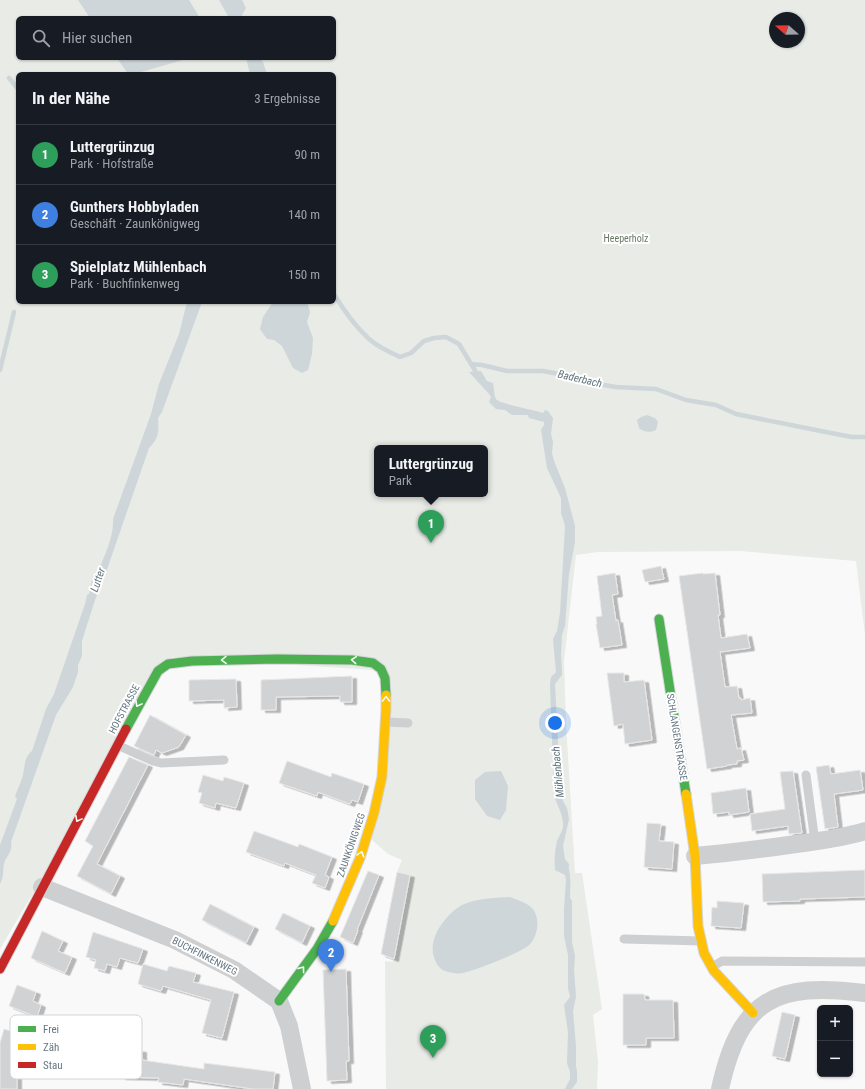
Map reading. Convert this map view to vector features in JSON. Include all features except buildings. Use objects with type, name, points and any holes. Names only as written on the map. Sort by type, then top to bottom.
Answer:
[{"type":"street","name":"SCHLANGENSTRASSE","points":[[659,619],[695,856],[698,926],[704,952],[714,971],[753,1013]]},
{"type":"street","name":"HOFSTRASSE","points":[[0,968],[117,745],[158,671],[168,664],[192,661],[277,659],[352,660],[373,663],[381,669],[385,678]]},
{"type":"street","name":"ZAUNKÖNIGWEG","points":[[279,1001],[317,949],[343,899],[360,858],[374,813],[382,776],[386,722],[385,678]]},
{"type":"street","points":[[695,856],[760,850],[815,842],[845,837],[865,831]]},
{"type":"street","name":"BUCHFINKENWEG","points":[[42,887],[175,940],[234,970],[279,1001]]},
{"type":"street","points":[[720,1089],[728,1056],[736,1040],[753,1013],[766,1002],[801,990],[841,989],[865,992]]},
{"type":"street","points":[[279,1001],[289,1026],[302,1089]]},
{"type":"lane","points":[[386,722],[408,723]]},
{"type":"lane","points":[[117,745],[161,763],[224,760]]},
{"type":"lane","points":[[806,775],[815,842]]},
{"type":"lane","points":[[624,939],[702,941]]},
{"type":"lane","points":[[712,967],[722,961],[865,962]]},
{"type":"green space","name":"Heeperholz","points":[[0,0],[865,0],[865,635],[856,561],[740,551],[598,552],[576,555],[564,661],[566,724],[575,873],[582,873],[602,1009],[593,1015],[598,1062],[597,1089],[386,1089],[385,961],[393,962],[410,875],[397,872],[402,860],[388,854],[372,840],[388,671],[173,657],[0,949]]},
{"type":"water","points":[[78,0],[189,0],[199,16],[89,16]]},
{"type":"water","points":[[219,0],[242,0],[246,8],[242,16],[228,16]]},
{"type":"water","points":[[118,60],[183,60],[141,72],[127,72]]},
{"type":"water","points":[[246,60],[261,60],[266,72],[250,72]]},
{"type":"water","name":"Lutter","points":[[186,304],[201,304],[162,412],[158,418],[157,438],[149,448],[95,600],[82,641],[82,656],[78,665],[78,672],[73,687],[56,715],[11,842],[11,849],[3,867],[0,884],[0,845],[17,799],[15,797],[22,778],[26,759],[32,751],[46,709],[54,694],[87,595],[89,594],[93,575],[97,574],[108,547],[112,533],[113,519],[151,414],[159,384],[179,334]]},
{"type":"water","points":[[272,304],[308,304],[310,312],[307,322],[313,338],[312,354],[308,370],[302,373],[293,368],[282,346],[274,340],[267,339],[260,329],[263,317]]},
{"type":"water","name":"Mühlenbach","points":[[481,371],[487,381],[493,383],[495,397],[499,401],[543,413],[545,410],[548,411],[553,418],[551,434],[553,442],[552,453],[565,488],[575,526],[575,542],[569,574],[565,626],[562,635],[562,675],[555,684],[560,780],[563,801],[567,808],[569,819],[563,846],[565,859],[569,864],[570,898],[572,901],[572,942],[575,956],[574,970],[576,997],[573,1011],[577,1082],[572,1089],[565,1089],[570,1079],[570,1072],[567,1063],[568,1032],[564,1005],[570,997],[568,988],[568,955],[564,936],[566,880],[565,875],[555,870],[557,841],[563,829],[563,822],[554,794],[550,685],[551,677],[556,672],[553,639],[557,631],[560,613],[565,526],[561,513],[561,498],[547,468],[541,430],[544,422],[529,418],[528,415],[512,415],[505,410],[496,409],[489,402],[491,397],[489,394],[469,372]]},
{"type":"water","points":[[647,415],[655,418],[658,422],[656,430],[652,432],[647,432],[639,428],[637,420]]},
{"type":"water","points":[[501,771],[508,786],[506,810],[500,820],[487,816],[475,799],[475,780],[485,772]]},
{"type":"water","points":[[510,897],[527,904],[532,908],[537,917],[536,933],[528,946],[478,969],[463,973],[445,971],[440,968],[435,960],[433,944],[435,936],[449,915],[462,905],[474,901]]},
{"type":"waterway","points":[[9,78],[16,87]]},
{"type":"waterway","name":"Baderbach","points":[[336,297],[359,329],[372,342],[384,349],[400,357],[411,353],[424,341],[446,337],[459,344],[479,377]]},
{"type":"waterway","points":[[0,370],[14,312]]},
{"type":"waterway","name":"Baderbach","points":[[471,364],[507,371],[543,371],[576,377],[616,387],[656,389],[686,400],[716,405],[736,414],[852,437],[865,437]]},
{"type":"traffic: fast","points":[[659,619],[686,794]]},
{"type":"traffic: fast","points":[[126,729],[158,671],[168,664],[192,661],[277,659],[352,660],[373,663],[381,669],[385,678],[386,695]]},
{"type":"traffic: fast","points":[[279,1001],[317,949],[333,921]]},
{"type":"traffic: slow","points":[[333,921],[360,858],[374,813],[382,777],[386,695]]},
{"type":"traffic: slow","points":[[686,794],[695,856],[698,926],[704,953],[714,971],[753,1013]]},
{"type":"traffic: jam","points":[[0,969],[126,729]]},
{"type":"place","name":"Luttergrünzug","points":[[431,543]]},
{"type":"place","name":"Gunthers Hobbyladen","points":[[331,972]]},
{"type":"place","name":"Spielplatz Mühlenbach","points":[[433,1058]]}]
